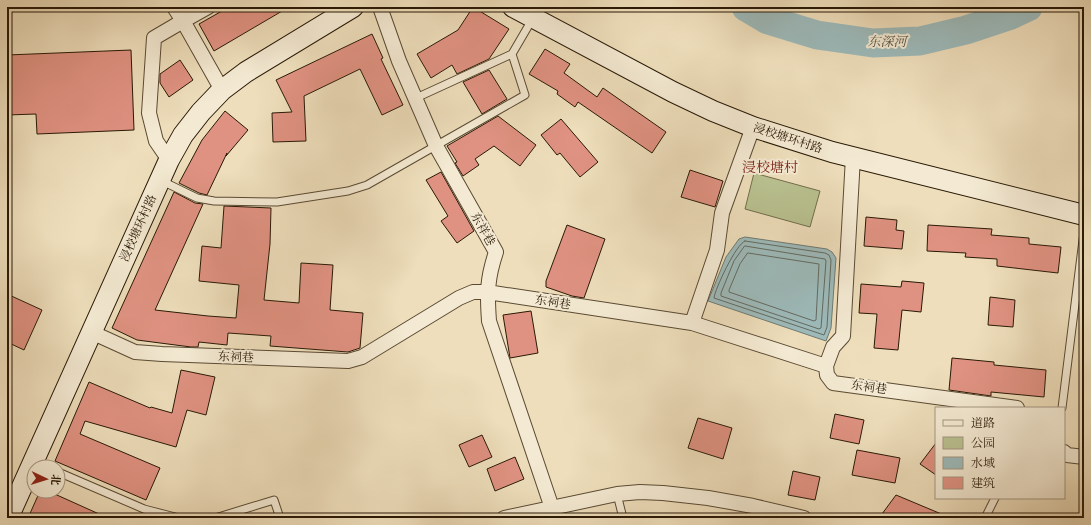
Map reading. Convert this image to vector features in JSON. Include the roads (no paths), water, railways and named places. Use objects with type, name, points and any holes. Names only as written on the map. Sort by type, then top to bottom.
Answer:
[{"type":"street","points":[[174,7],[222,90]]},
{"type":"street","points":[[169,160],[156,141],[149,113],[154,38],[208,7]]},
{"type":"street","name":"浸校塘环村路","points":[[8,518],[36,463],[91,332],[169,160],[183,136],[201,112],[222,90],[246,72],[353,7]]},
{"type":"street","name":"东祥巷","points":[[380,7],[400,61],[436,146],[496,252],[490,272],[487,292],[489,321],[552,508]]},
{"type":"street","name":"浸校塘环村路","points":[[513,7],[673,92],[712,111],[753,127],[854,158],[1084,216]]},
{"type":"street","points":[[692,323],[717,250],[722,213],[753,127]]},
{"type":"street","points":[[826,366],[833,347],[843,336],[854,158]]},
{"type":"street","name":"东祠巷","points":[[91,332],[135,352],[348,361],[362,357],[459,298],[473,292],[487,292],[692,323],[826,366],[827,375],[833,382],[1010,407]]},
{"type":"street","points":[[1065,453],[1067,455],[1084,457]]},
{"type":"street","points":[[504,518],[617,494],[640,492],[662,493],[754,506],[804,518]]},
{"type":"lane","points":[[416,98],[512,54],[533,18]]},
{"type":"lane","points":[[160,180],[197,198],[214,201],[277,202],[348,191],[367,185],[525,95],[512,54]]},
{"type":"lane","points":[[1062,407],[1084,232]]},
{"type":"lane","points":[[66,475],[144,509],[179,518]]},
{"type":"lane","points":[[617,494],[623,518]]},
{"type":"lane","points":[[985,518],[994,499]]},
{"type":"lane","points":[[215,518],[274,500],[280,518]]},
{"type":"water","points":[[745,237],[827,249],[832,252],[836,258],[831,328],[826,341],[708,301],[726,257],[739,239]]},
{"type":"waterway","name":"东深河","points":[[746,7],[768,20],[817,35],[873,43],[920,41],[966,30],[1011,15],[1028,7]]},
{"type":"district","name":"浸校塘村","points":[[770,167]]}]
